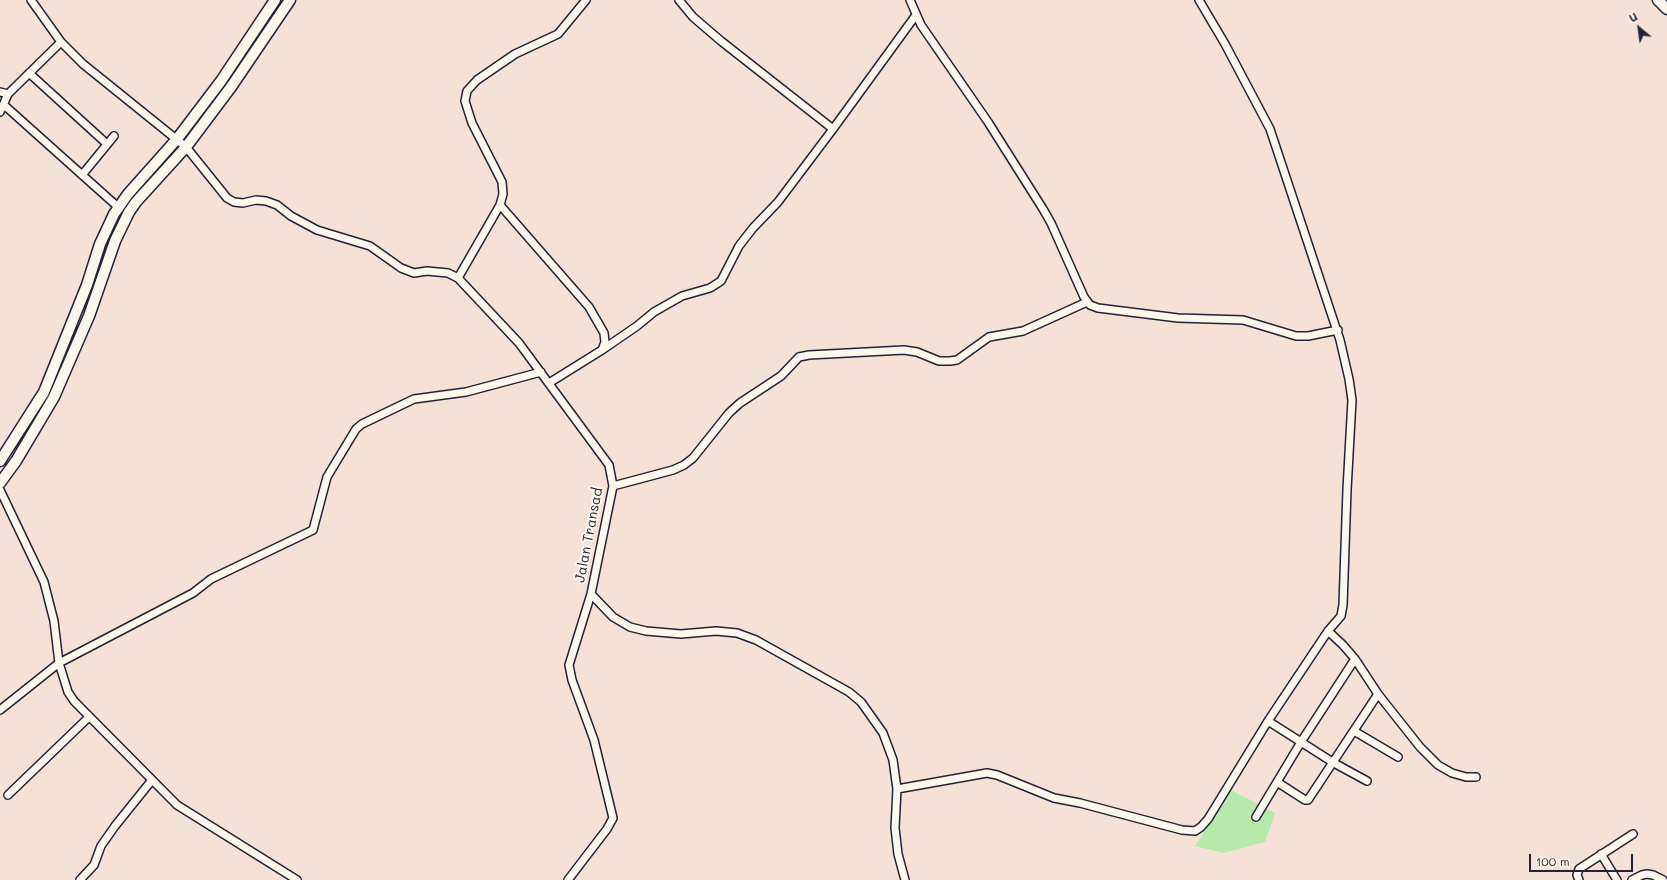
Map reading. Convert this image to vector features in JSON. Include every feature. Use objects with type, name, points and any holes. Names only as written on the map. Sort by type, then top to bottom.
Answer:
[{"type":"street","name":"Jalan Transad","points":[[31,0],[61,42],[83,64],[186,147],[227,198],[234,202],[243,203],[256,200],[266,201],[276,205],[291,216],[318,230],[370,246],[401,268],[414,273],[427,271],[448,273],[458,278],[519,343],[609,465],[613,486],[591,594],[613,617],[630,627],[646,631],[680,634],[716,631],[737,633],[756,640],[849,692],[861,702],[883,734],[893,760],[897,789],[895,828],[898,854],[905,880]]},
{"type":"street","points":[[0,461],[44,392],[87,286],[100,244],[108,225],[118,208],[177,140],[221,81],[275,0]]},
{"type":"street","points":[[0,483],[16,461],[54,397],[89,316],[115,241],[128,212],[186,147],[231,88],[290,0]]},
{"type":"street","points":[[458,278],[500,205],[503,194],[502,182],[472,123],[465,101],[467,91],[477,80],[515,54],[558,34],[586,0]]},
{"type":"street","points":[[679,0],[694,17],[721,41],[833,129]]},
{"type":"street","points":[[910,0],[916,15],[988,122],[1043,209],[1051,223],[1087,302],[1090,305],[1098,308],[1178,318],[1243,320],[1296,336],[1308,336],[1338,330]]},
{"type":"street","points":[[897,789],[987,773],[997,775],[1054,798],[1080,803],[1182,830],[1194,831],[1201,827],[1208,819],[1268,721],[1328,631],[1341,616],[1343,605],[1352,400],[1338,330],[1270,129],[1225,44],[1199,0]]},
{"type":"street","points":[[1658,0],[1667,9]]},
{"type":"street","points":[[549,383],[602,350],[661,308],[682,296],[710,288],[721,281],[739,246],[753,228],[778,202],[916,15]]},
{"type":"street","points":[[61,42],[29,73],[4,93],[2,109],[82,175],[118,208]]},
{"type":"street","points":[[29,73],[107,144]]},
{"type":"street","points":[[82,175],[114,136]]},
{"type":"street","points":[[500,205],[589,307],[604,333],[605,342],[602,350]]},
{"type":"street","points":[[613,486],[673,470],[684,465],[693,458],[729,413],[740,403],[781,376],[799,357],[809,355],[904,350],[917,352],[939,361],[957,360],[989,337],[1023,330],[1087,302]]},
{"type":"street","points":[[58,360],[68,365]]},
{"type":"street","points":[[0,710],[59,663],[193,593],[211,579],[313,530],[327,477],[356,429],[362,424],[414,400],[466,392],[541,372]]},
{"type":"street","points":[[0,490],[44,582],[54,622],[59,663],[68,692],[74,701],[177,805],[298,880]]},
{"type":"street","points":[[568,880],[608,829],[613,818],[594,740],[572,680],[569,665],[591,594]]},
{"type":"street","points":[[1328,631],[1355,659],[1378,694],[1414,742],[1438,766],[1459,776],[1476,777]]},
{"type":"street","points":[[1256,817],[1301,742],[1355,659]]},
{"type":"street","points":[[1277,782],[1307,800],[1334,763],[1378,694]]},
{"type":"street","points":[[8,795],[89,717]]},
{"type":"street","points":[[1268,721],[1334,763],[1367,781]]},
{"type":"street","points":[[1354,731],[1398,757]]},
{"type":"street","points":[[80,880],[94,865],[101,846],[115,826],[152,780]]},
{"type":"street","points":[[1579,880],[1577,872],[1601,854],[1633,834]]},
{"type":"street","points":[[1601,854],[1617,880]]},
{"type":"street","points":[[1632,880],[1647,874],[1663,880]]},
{"type":"green space","points":[[1231,790],[1275,813],[1265,842],[1223,853],[1195,846]]}]
